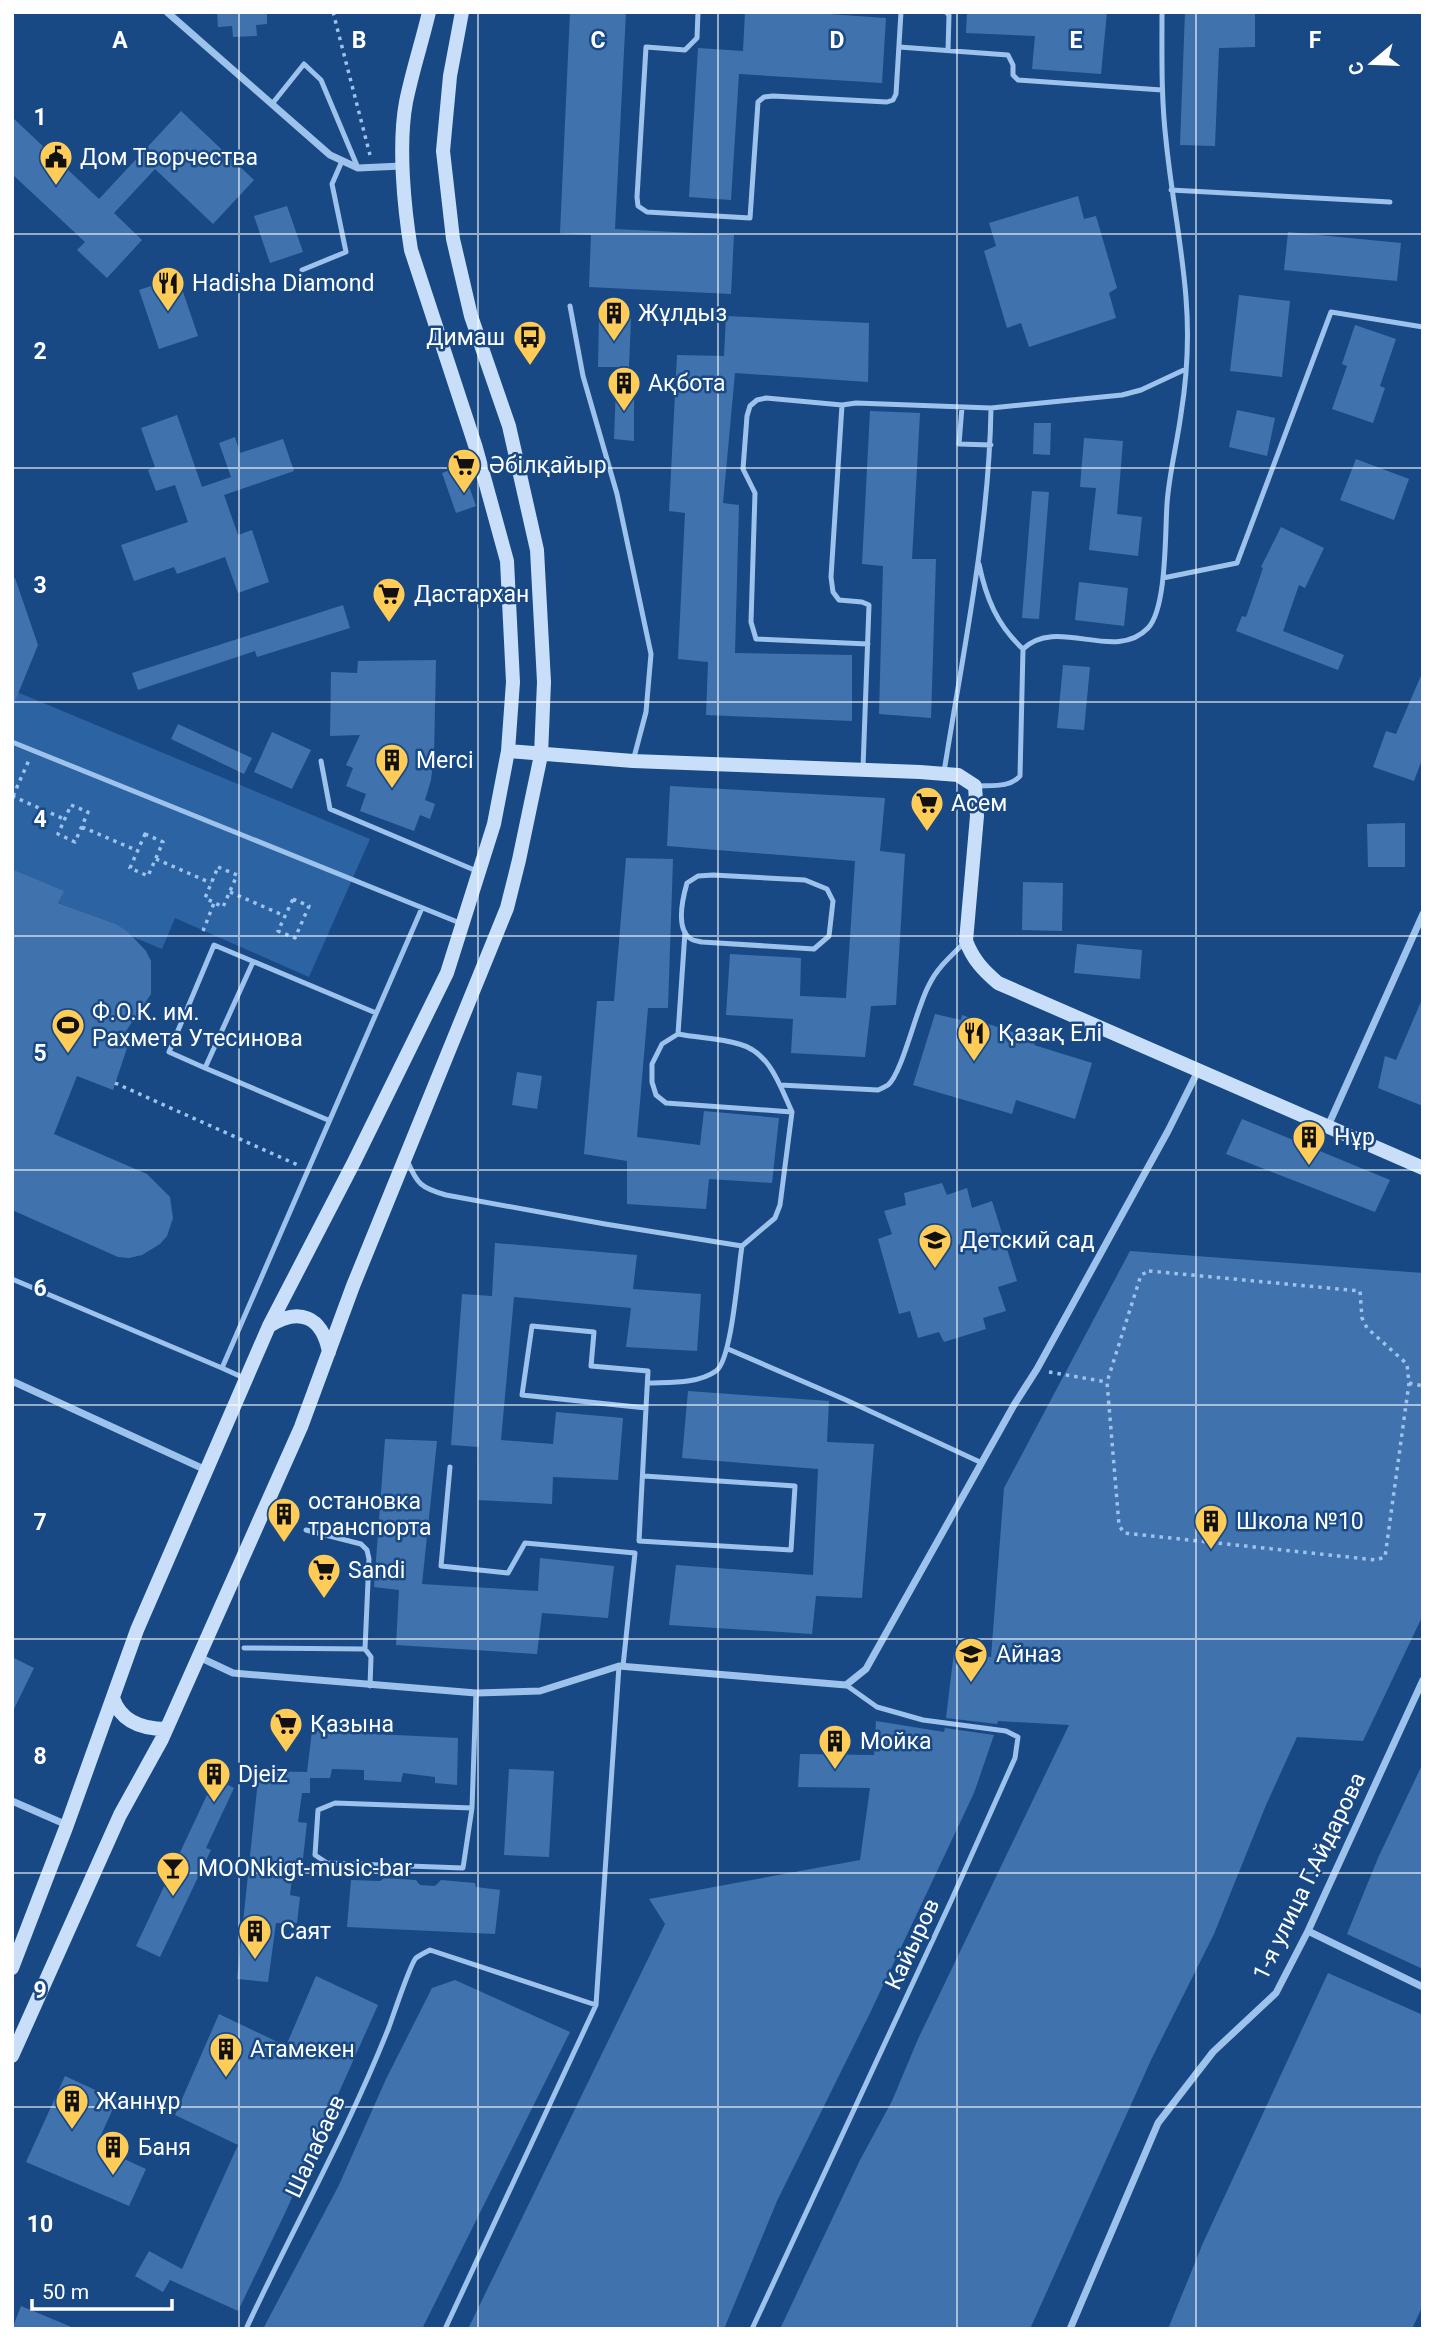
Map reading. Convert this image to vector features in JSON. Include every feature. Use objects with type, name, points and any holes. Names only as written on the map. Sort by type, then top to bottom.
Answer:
[{"type":"street","points":[[167,12],[330,155],[358,168],[403,166]]},
{"type":"street","points":[[12,1968],[137,1630],[268,1326],[354,1162],[447,973],[494,824],[508,751],[513,682],[507,561],[476,448],[411,250],[405,218],[403,166],[406,104],[429,12]]},
{"type":"street","points":[[12,2056],[120,1815],[166,1729],[301,1427],[353,1286],[507,908],[541,755],[544,682],[537,550],[509,425],[471,316],[453,239],[443,151],[450,76],[462,12]]},
{"type":"street","points":[[508,751],[633,761],[863,768],[958,775],[975,786],[977,816],[966,941],[975,961],[998,983],[1423,1168]]},
{"type":"street","points":[[1328,1126],[1423,914]]},
{"type":"street","points":[[199,1657],[233,1673],[476,1693],[540,1691],[621,1666],[846,1685],[866,1669],[1037,1369],[1199,1070]]},
{"type":"street","points":[[268,1326],[288,1317],[306,1317],[318,1326],[329,1352]]},
{"type":"street","points":[[13,1384],[206,1470]]},
{"type":"street","name":"1-я улица Г.Айдарова","points":[[1070,2329],[1158,2123],[1213,2052],[1276,1993],[1308,1930],[1423,1680]]},
{"type":"street","points":[[113,1698],[118,1710],[132,1723],[166,1729]]},
{"type":"street","points":[[12,1801],[67,1825]]},
{"type":"street","points":[[1308,1930],[1423,1987]]},
{"type":"lane","points":[[698,12],[697,38],[685,50],[646,47],[636,197],[638,206],[647,212],[750,218],[758,102],[764,97],[773,96],[887,102],[893,100],[896,94],[901,12]]},
{"type":"lane","points":[[946,12],[949,15],[948,51]]},
{"type":"lane","points":[[1023,649],[1044,636],[1104,641],[1139,635],[1152,624],[1157,614],[1163,579],[1167,499],[1182,411],[1186,369],[1186,299],[1171,190],[1162,90],[1162,12]]},
{"type":"lane","points":[[899,47],[1008,55],[1013,65],[1013,75],[1018,80],[1162,90]]},
{"type":"lane","points":[[272,104],[304,64],[321,80],[358,168]]},
{"type":"lane","points":[[302,270],[346,252],[332,184],[342,161]]},
{"type":"lane","points":[[1171,190],[1390,202]]},
{"type":"lane","points":[[570,306],[583,376],[617,494],[651,654],[646,712],[633,761]]},
{"type":"lane","points":[[1163,579],[1237,563],[1331,312],[1423,327]]},
{"type":"lane","points":[[868,644],[756,639],[752,629],[755,493],[743,469],[750,406],[757,400],[766,398],[842,405],[856,403],[992,408],[1122,395],[1141,390],[1186,369]]},
{"type":"lane","points":[[842,405],[831,577],[833,592],[839,600],[869,605],[863,768]]},
{"type":"lane","points":[[961,407],[959,444],[991,445]]},
{"type":"lane","points":[[944,774],[978,561],[991,445],[992,408]]},
{"type":"lane","points":[[975,786],[1008,784],[1015,782],[1020,776],[1023,649],[1002,626],[990,606],[978,561]]},
{"type":"lane","points":[[12,742],[462,924]]},
{"type":"lane","points":[[321,761],[330,809],[479,872]]},
{"type":"lane","points":[[678,1034],[685,932],[682,928],[684,894],[687,883],[698,876],[805,880],[827,889],[833,901],[829,936],[814,949],[702,942],[689,938],[685,932]]},
{"type":"lane","points":[[222,1368],[422,908]]},
{"type":"lane","points":[[780,1085],[878,1090],[889,1084],[898,1071],[916,1014],[929,984],[943,964],[966,941]]},
{"type":"lane","points":[[328,1120],[169,1052],[214,945],[376,1013]]},
{"type":"lane","points":[[205,1068],[253,962]]},
{"type":"lane","points":[[648,1383],[684,1381],[707,1376],[719,1369],[728,1349],[741,1246],[775,1218],[780,1205],[792,1112],[769,1065],[752,1050],[739,1044],[678,1034],[662,1044],[652,1064],[652,1082],[656,1095],[666,1103],[792,1112]]},
{"type":"lane","points":[[406,1157],[415,1179],[425,1189],[446,1195],[741,1246]]},
{"type":"lane","points":[[12,1279],[246,1380]]},
{"type":"lane","points":[[445,2329],[596,2005],[621,1666],[635,1553],[639,1541],[648,1371],[591,1366],[594,1332],[532,1325],[522,1395],[646,1408]]},
{"type":"lane","points":[[728,1349],[982,1463]]},
{"type":"lane","points":[[450,1467],[440,1566],[508,1573],[525,1543],[635,1553]]},
{"type":"lane","points":[[639,1541],[791,1550],[795,1486],[644,1476]]},
{"type":"lane","points":[[306,1530],[361,1544],[367,1550],[369,1559],[365,1650],[371,1657],[370,1686]]},
{"type":"lane","points":[[244,1648],[365,1650]]},
{"type":"lane","name":"Кайыров","points":[[752,2329],[1015,1758],[1018,1737],[1006,1731],[923,1720],[877,1707],[846,1685]]},
{"type":"lane","points":[[472,1808],[335,1803],[318,1810],[315,1855],[327,1863],[463,1868],[472,1808],[476,1693]]},
{"type":"lane","name":"Шалабаев","points":[[246,2329],[282,2252],[313,2195],[387,2033],[414,1959],[430,1950],[596,2005]]},
{"type":"path","points":[[333,12],[373,168]]},
{"type":"path","points":[[33,750],[13,796],[64,819]]},
{"type":"path","points":[[71,805],[88,812],[81,827],[75,842],[58,834],[71,805]]},
{"type":"path","points":[[81,827],[138,851]]},
{"type":"path","points":[[145,834],[163,842],[148,876],[130,868],[138,851],[145,834]]},
{"type":"path","points":[[156,859],[211,884]]},
{"type":"path","points":[[218,867],[237,875],[223,907],[205,898],[211,884],[218,867]]},
{"type":"path","points":[[230,892],[285,916]]},
{"type":"path","points":[[293,899],[309,906],[295,938],[278,930],[285,916],[293,899]]},
{"type":"path","points":[[203,931],[214,903]]},
{"type":"path","points":[[115,1083],[308,1170]]},
{"type":"path","points":[[1149,1271],[1360,1291],[1362,1318],[1367,1328],[1407,1364],[1409,1383],[1385,1557],[1376,1560],[1124,1533],[1119,1525],[1107,1382],[1141,1275],[1149,1271]]},
{"type":"path","points":[[1037,1369],[1107,1382]]},
{"type":"path","points":[[1409,1383],[1423,1386]]},
{"type":"shaded area","points":[[12,690],[370,839],[309,977],[175,918],[162,949],[133,937],[116,924],[58,903],[63,891],[12,869]]},
{"type":"building","points":[[217,12],[267,12],[267,24],[256,25],[257,36],[233,37],[232,26],[218,27]]},
{"type":"building","points":[[570,12],[626,12],[615,229],[734,235],[731,294],[589,287],[591,235],[560,233]]},
{"type":"building","points":[[745,12],[800,12],[886,18],[882,83],[739,74],[731,200],[689,197],[698,48],[743,51]]},
{"type":"building","points":[[967,12],[1107,12],[1101,74],[1032,69],[1035,36],[966,33]]},
{"type":"building","points":[[1185,12],[1255,12],[1255,47],[1219,48],[1215,146],[1180,145]]},
{"type":"building","points":[[181,111],[254,180],[213,224],[155,169],[114,213],[142,240],[107,278],[77,250],[85,242],[12,174],[12,117],[99,199]]},
{"type":"building","points":[[1078,196],[1084,219],[1096,216],[1117,288],[1109,293],[1116,318],[1029,347],[1021,323],[1007,328],[984,251],[996,246],[989,223]]},
{"type":"building","points":[[287,206],[303,252],[270,263],[254,216]]},
{"type":"building","points":[[1288,232],[1401,243],[1397,281],[1284,270]]},
{"type":"building","name":"Hadisha Diamond","points":[[178,277],[198,336],[159,349],[139,290]]},
{"type":"building","points":[[1239,295],[1290,301],[1282,377],[1230,371]]},
{"type":"building","points":[[726,316],[869,323],[868,382],[735,373],[723,503],[739,505],[735,653],[852,655],[852,721],[706,715],[708,662],[678,659],[685,513],[669,511],[677,355],[724,356]]},
{"type":"building","name":"Жұлдыз","points":[[599,318],[631,318],[629,367],[598,367]]},
{"type":"building","points":[[1355,325],[1396,339],[1380,386],[1385,388],[1373,423],[1332,409],[1347,366],[1342,364]]},
{"type":"building","name":"Ақбота","points":[[616,386],[634,387],[634,441],[614,439]]},
{"type":"building","points":[[1237,410],[1275,418],[1267,456],[1229,447]]},
{"type":"building","points":[[870,411],[920,413],[912,559],[936,559],[931,718],[879,714],[883,566],[862,564]]},
{"type":"building","points":[[177,415],[202,487],[231,477],[219,443],[235,437],[240,453],[283,439],[294,471],[224,495],[238,535],[252,530],[269,582],[238,593],[225,557],[177,574],[174,567],[134,581],[121,545],[188,522],[175,485],[156,491],[148,470],[155,467],[141,428]]},
{"type":"building","points":[[1034,423],[1051,423],[1050,455],[1033,454]]},
{"type":"building","points":[[1084,438],[1123,441],[1117,514],[1142,517],[1138,556],[1089,550],[1096,488],[1080,487]]},
{"type":"building","points":[[1356,459],[1409,479],[1394,520],[1340,500]]},
{"type":"building","points":[[462,466],[476,506],[456,513],[442,473]]},
{"type":"building","points":[[1032,491],[1049,492],[1039,619],[1022,618]]},
{"type":"building","points":[[1281,527],[1324,548],[1305,588],[1299,585],[1283,631],[1344,655],[1338,670],[1236,631],[1242,616],[1246,617],[1263,568],[1261,567]]},
{"type":"building","points":[[12,578],[15,578],[38,645],[13,706]]},
{"type":"building","points":[[1079,582],[1128,588],[1124,626],[1075,620]]},
{"type":"building","points":[[343,605],[350,628],[257,657],[255,651],[138,690],[132,673]]},
{"type":"building","points":[[436,660],[434,756],[425,800],[435,804],[430,819],[420,815],[414,831],[360,811],[366,794],[346,786],[353,768],[346,765],[360,735],[330,736],[331,672],[357,673],[358,661]]},
{"type":"building","points":[[1063,665],[1090,667],[1084,730],[1057,728]]},
{"type":"building","points":[[1423,671],[1423,757],[1414,781],[1373,767],[1386,731],[1396,734]]},
{"type":"building","points":[[178,724],[252,758],[244,774],[171,739]]},
{"type":"building","points":[[272,732],[311,750],[292,789],[254,772]]},
{"type":"building","points":[[670,786],[885,798],[880,851],[905,854],[896,1005],[871,1006],[865,1057],[791,1053],[793,1019],[726,1015],[730,954],[801,958],[800,996],[846,998],[855,861],[667,846]]},
{"type":"building","points":[[1405,823],[1405,867],[1368,867],[1367,824]]},
{"type":"building","points":[[626,858],[673,859],[668,1008],[648,1008],[637,1137],[700,1145],[704,1111],[779,1118],[772,1183],[709,1179],[706,1209],[627,1204],[627,1161],[584,1154],[597,1001],[614,1001]]},
{"type":"building","name":"Ф.О.К. им. Рахмета Утесинова","points":[[12,869],[64,891],[58,903],[116,924],[146,951],[151,961],[151,994],[126,1031],[132,1033],[113,1090],[77,1076],[54,1134],[147,1174],[170,1197],[173,1218],[167,1236],[160,1244],[142,1255],[118,1257],[12,1210]]},
{"type":"building","points":[[1023,882],[1063,883],[1062,931],[1022,930]]},
{"type":"building","points":[[1077,944],[1142,950],[1140,979],[1074,973]]},
{"type":"building","points":[[1423,997],[1423,1106],[1378,1088],[1385,1056],[1396,1060]]},
{"type":"building","name":"Қазақ Елі","points":[[935,1014],[961,1020],[962,1015],[1036,1040],[1034,1045],[1092,1063],[1075,1119],[1016,1100],[1012,1114],[913,1085]]},
{"type":"building","points":[[517,1072],[542,1076],[537,1109],[512,1105]]},
{"type":"building","name":"Нұр","points":[[1242,1119],[1390,1180],[1375,1212],[1226,1154]]},
{"type":"building","points":[[942,1183],[947,1195],[967,1188],[972,1208],[992,1201],[1017,1281],[998,1287],[1006,1311],[983,1318],[986,1329],[944,1342],[939,1332],[918,1338],[910,1311],[899,1314],[878,1239],[892,1234],[884,1211],[906,1205],[904,1193]]},
{"type":"building","points":[[495,1243],[637,1255],[633,1289],[701,1294],[697,1351],[626,1347],[631,1308],[514,1297],[501,1440],[553,1444],[556,1412],[623,1418],[618,1480],[553,1477],[552,1504],[478,1500],[479,1447],[451,1445],[462,1294],[492,1296]]},
{"type":"building","points":[[1130,1251],[1423,1273],[1423,1615],[1363,1741],[1297,1737],[1266,1805],[1214,1934],[1151,2060],[1030,2329],[780,2329],[860,2160],[892,2101],[918,2039],[1069,1725],[998,1721],[997,1724],[946,1718],[954,1652],[991,1657],[1004,1488]]},
{"type":"building","points":[[688,1391],[829,1401],[827,1442],[874,1444],[862,1598],[816,1596],[812,1634],[669,1625],[676,1565],[813,1575],[818,1469],[682,1458]]},
{"type":"building","points":[[385,1439],[437,1441],[422,1584],[538,1591],[540,1558],[614,1566],[608,1618],[542,1613],[537,1654],[396,1645],[399,1590],[374,1587]]},
{"type":"building","points":[[12,1657],[34,1668],[12,1713]]},
{"type":"building","points":[[876,1721],[944,1732],[945,1728],[994,1735],[974,1793],[777,2201],[724,2329],[468,2329],[665,1924],[649,1899],[860,1860],[870,1788],[798,1787],[800,1754],[874,1755]]},
{"type":"building","points":[[312,1731],[458,1738],[457,1785],[435,1783],[435,1777],[403,1773],[401,1782],[364,1780],[364,1770],[332,1769],[330,1778],[310,1778],[310,1793],[302,1793],[298,1822],[307,1823],[302,1867],[293,1868],[290,1895],[300,1897],[297,1923],[276,1923],[268,1982],[237,1979],[259,1771],[307,1772]]},
{"type":"building","points":[[1423,1763],[1423,1969],[1347,1934],[1378,1858]]},
{"type":"building","points":[[509,1769],[554,1771],[549,1857],[504,1855]]},
{"type":"building","name":"MOONkigt-music-bar","points":[[215,1778],[234,1788],[206,1848],[211,1850],[160,1957],[136,1946]]},
{"type":"building","points":[[384,1878],[416,1880],[420,1885],[435,1886],[441,1880],[475,1883],[476,1887],[500,1890],[495,1934],[347,1927],[351,1880],[380,1881]]},
{"type":"building","points":[[1328,1973],[1423,2015],[1423,2305],[1412,2329],[1168,2329],[1203,2243]]},
{"type":"building","points":[[316,1976],[378,2005],[238,2311],[170,2280],[163,2292],[135,2276],[149,2251],[182,2269],[238,2145],[175,2115],[219,2014],[286,2046]]},
{"type":"building","points":[[455,1980],[570,2032],[422,2329],[263,2329],[339,2185],[386,2079],[432,1988]]},
{"type":"building","name":"Жаннұр","points":[[65,2076],[117,2100],[96,2146],[146,2169],[129,2206],[26,2162]]},
{"type":"building","points":[[21,2306],[74,2328],[74,2329],[12,2329]]},
{"type":"place","name":"Дом Творчества","points":[[56,187]]},
{"type":"place","name":"Hadisha Diamond","points":[[168,313]]},
{"type":"place","name":"Жұлдыз","points":[[614,343]]},
{"type":"place","name":"Димаш","points":[[530,367]]},
{"type":"place","name":"Ақбота","points":[[624,413]]},
{"type":"place","name":"Әбілқайыр","points":[[464,495]]},
{"type":"place","name":"Дастархан","points":[[389,624]]},
{"type":"place","name":"Merci","points":[[392,790]]},
{"type":"place","name":"Асем","points":[[927,833]]},
{"type":"place","name":"Ф.О.К. им. Рахмета Утесинова","points":[[68,1055]]},
{"type":"place","name":"Қазақ Елі","points":[[974,1063]]},
{"type":"place","name":"Нұр","points":[[1309,1167]]},
{"type":"place","name":"Детский сад","points":[[935,1270]]},
{"type":"place","name":"остановка транспорта","points":[[284,1544]]},
{"type":"place","name":"Школа №10","points":[[1211,1551]]},
{"type":"place","name":"Sandi","points":[[324,1600]]},
{"type":"place","name":"Айназ","points":[[971,1684]]},
{"type":"place","name":"Қазына","points":[[286,1754]]},
{"type":"place","name":"Мойка","points":[[835,1771]]},
{"type":"place","name":"Djeiz","points":[[214,1804]]},
{"type":"place","name":"MOONkigt-music-bar","points":[[173,1898]]},
{"type":"place","name":"Саят","points":[[255,1961]]},
{"type":"place","name":"Атамекен","points":[[226,2079]]},
{"type":"place","name":"Жаннұр","points":[[72,2131]]},
{"type":"place","name":"Баня","points":[[113,2177]]}]
